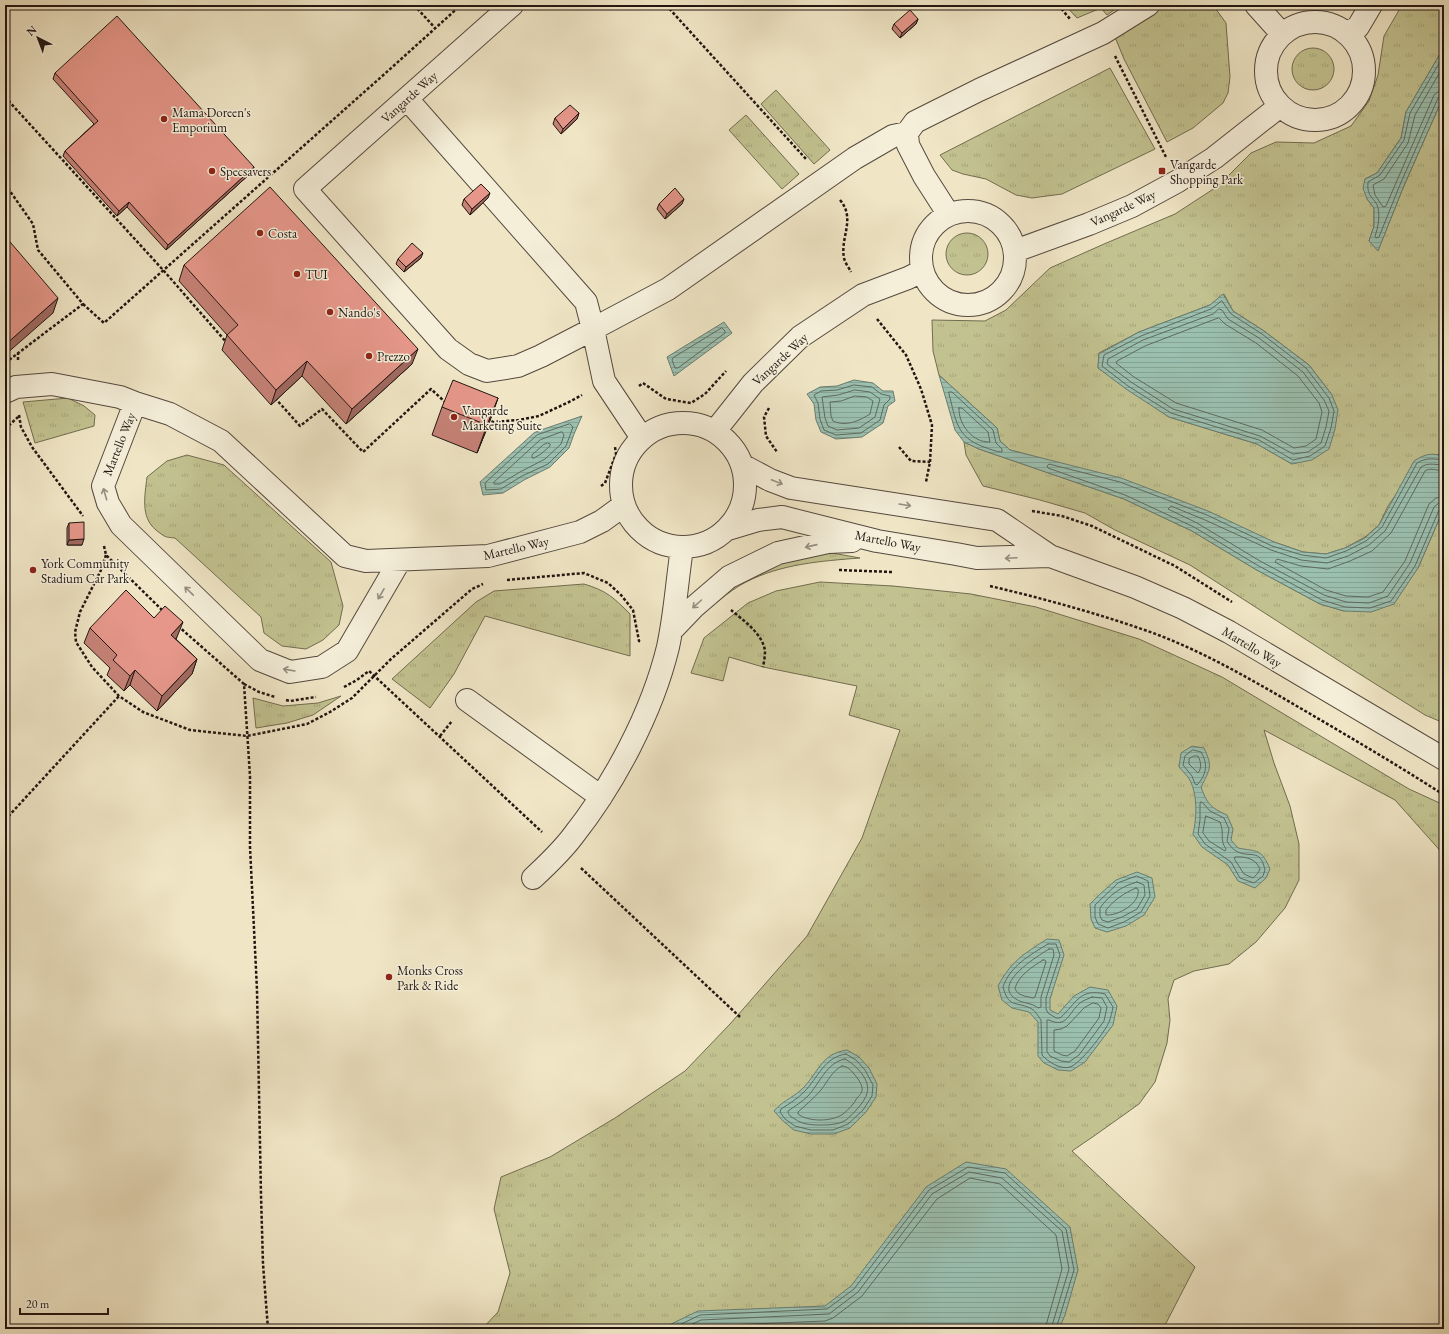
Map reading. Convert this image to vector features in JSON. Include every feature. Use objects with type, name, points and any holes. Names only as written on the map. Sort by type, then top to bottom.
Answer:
[{"type":"lane","name":"Vangarde Way","points":[[512,5],[305,189],[448,349],[469,364],[487,371],[518,366],[594,329]]},
{"type":"lane","points":[[949,215],[924,176],[908,145],[907,133],[915,122],[979,90],[1103,33],[1148,5]]},
{"type":"lane","points":[[1256,5],[1282,34]]},
{"type":"lane","points":[[1347,33],[1358,27],[1371,5]]},
{"type":"lane","points":[[1314,22],[1326,23],[1347,33],[1356,44],[1362,58],[1364,72],[1362,86],[1356,99],[1346,110],[1334,117],[1319,121],[1305,120],[1291,115],[1280,106],[1270,94],[1265,78],[1266,62],[1272,46],[1282,34],[1292,27],[1303,23],[1314,22]]},
{"type":"lane","points":[[407,99],[586,302],[594,329],[604,381],[642,438]]},
{"type":"lane","name":"Vangarde Way","points":[[1015,251],[1089,224],[1132,206],[1178,181],[1214,158],[1280,106]]},
{"type":"lane","points":[[594,329],[668,289],[855,158],[893,136],[907,133]]},
{"type":"lane","points":[[963,211],[977,212],[991,216],[1002,225],[1011,237],[1015,251],[1015,265],[1011,279],[1003,290],[991,299],[978,304],[964,305],[950,302],[938,295],[928,284],[922,271],[921,258],[923,244],[928,232],[937,222],[949,215],[963,211]]},
{"type":"lane","name":"Vangarde Way","points":[[715,431],[753,383],[800,337],[863,295],[908,278],[922,271]]},
{"type":"lane","points":[[11,390],[52,384],[120,397],[135,403]]},
{"type":"lane","name":"Martello Way","points":[[400,560],[347,651],[322,667],[290,672],[260,660],[121,524],[108,503],[103,486],[135,403],[170,414],[221,441],[345,556],[366,561],[488,556],[580,532],[602,521],[624,505]]},
{"type":"lane","points":[[677,423],[696,424],[715,431],[732,445],[742,465],[746,481],[744,499],[738,515],[728,529],[715,539],[699,546],[682,548],[663,544],[646,536],[632,522],[624,505],[621,487],[623,469],[630,452],[642,438],[658,428],[677,423]]},
{"type":"lane","name":"Martello Way","points":[[742,465],[770,480],[791,488],[997,520],[1050,556],[1135,587],[1183,608],[1229,632],[1444,759]]},
{"type":"lane","name":"Martello Way","points":[[728,529],[758,520],[782,517],[878,541],[977,558],[1050,556]]},
{"type":"lane","points":[[671,632],[694,607],[729,577],[778,553],[828,542],[878,541]]},
{"type":"lane","points":[[533,878],[561,850],[601,797],[626,754],[650,703],[662,667],[671,632],[682,548]]},
{"type":"lane","points":[[467,700],[601,797]]},
{"type":"path","points":[[414,5],[436,29]]},
{"type":"path","points":[[5,184],[33,224],[38,250],[83,304],[104,323],[436,29],[461,5]]},
{"type":"path","points":[[666,5],[846,206],[848,222],[844,240],[844,258],[880,324],[906,355],[921,389],[932,425],[930,462],[925,485]]},
{"type":"path","points":[[1058,5],[1076,25],[1096,17],[1178,181]]},
{"type":"path","points":[[5,97],[164,271],[231,348]]},
{"type":"path","points":[[5,364],[83,304]]},
{"type":"path","points":[[18,353],[11,390],[21,427],[32,447],[84,517]]},
{"type":"path","points":[[486,419],[493,422],[519,420],[539,416],[570,402],[604,381]]},
{"type":"path","points":[[273,396],[300,426],[322,409],[363,452],[430,389],[445,402],[452,404]]},
{"type":"path","points":[[5,429],[19,416]]},
{"type":"path","points":[[899,447],[912,461],[930,462]]},
{"type":"path","points":[[103,542],[106,555],[101,570],[80,612],[75,632],[76,642],[82,654],[119,696],[144,712],[190,730],[247,736],[306,724],[330,712],[352,698],[391,659],[472,589],[487,582]]},
{"type":"path","points":[[106,555],[166,614]]},
{"type":"path","points":[[832,570],[895,572]]},
{"type":"path","points":[[502,581],[584,573],[608,583],[621,595],[633,610]]},
{"type":"path","points":[[985,585],[1047,599],[1153,634],[1220,663],[1280,696],[1392,762],[1444,795]]},
{"type":"path","points":[[726,606],[746,623],[762,642],[765,651],[763,667]]},
{"type":"path","points":[[176,624],[244,684],[260,692],[290,701],[319,696]]},
{"type":"path","points":[[340,689],[357,680],[369,671],[740,1017]]},
{"type":"path","points":[[244,684],[250,776],[250,847],[257,1006],[262,1218],[268,1329]]},
{"type":"path","points":[[5,820],[119,696]]},
{"type":"green space","points":[[1065,5],[1121,5],[1107,15],[1101,8],[1077,18]]},
{"type":"green space","points":[[1165,5],[1213,5],[1226,23],[1230,77],[1228,93],[1223,103],[1193,128],[1167,142],[1124,59],[1115,37]]},
{"type":"green space","points":[[1402,5],[1444,5],[1444,47],[1406,112],[1401,138],[1377,173],[1365,179],[1367,199],[1374,208],[1374,226],[1369,241],[1378,250],[1403,188],[1444,95],[1444,457],[1438,454],[1397,493],[1388,506],[1379,525],[1365,537],[1345,548],[1326,554],[1303,552],[1033,456],[1010,450],[1000,441],[997,428],[939,375],[933,351],[932,320],[985,321],[1006,310],[1050,268],[1175,214],[1218,186],[1251,153],[1276,142],[1314,143],[1351,126],[1369,101],[1378,75],[1384,36]],"holes":[[[1224,294],[1233,311],[1264,331],[1309,365],[1332,395],[1292,464],[1257,444],[1169,417],[1098,368],[1099,353],[1139,332],[1210,305]]]},
{"type":"green space","points":[[1309,48],[1317,48],[1325,51],[1331,57],[1334,69],[1331,81],[1325,87],[1317,90],[1309,90],[1301,87],[1295,81],[1292,73],[1292,65],[1295,57],[1301,51]]},
{"type":"green space","points":[[1110,68],[1155,149],[1062,194],[1032,198],[1016,195],[986,179],[952,170],[940,155]]},
{"type":"green space","points":[[776,90],[830,150],[814,164],[761,104]]},
{"type":"green space","points":[[746,115],[799,174],[782,189],[729,130]]},
{"type":"green space","points":[[963,233],[971,233],[979,236],[985,242],[988,254],[985,266],[979,272],[971,275],[963,275],[955,272],[949,266],[946,258],[946,250],[949,242],[955,236]]},
{"type":"green space","points":[[68,398],[84,406],[95,415],[94,426],[35,443],[23,402]]},
{"type":"green space","points":[[964,442],[979,449],[1124,499],[1192,531],[1255,569],[1320,604],[1344,611],[1418,568],[1444,508],[1444,723],[1425,715],[1190,565],[1115,530],[1085,513],[983,486],[966,455]]},
{"type":"green space","points":[[187,455],[224,465],[331,562],[343,606],[339,625],[323,640],[306,649],[282,646],[264,633],[261,617],[175,538],[163,535],[151,525],[145,505],[147,477],[167,461]]},
{"type":"green space","points":[[832,553],[860,558],[802,564],[759,576],[732,590],[694,622],[724,588],[804,554]]},
{"type":"green space","points":[[820,582],[893,586],[971,594],[1036,607],[1139,639],[1222,677],[1409,789],[1444,805],[1444,855],[1395,800],[1264,730],[1274,763],[1290,806],[1299,844],[1299,880],[1285,908],[1256,942],[1229,964],[1194,971],[1174,980],[1168,999],[1170,1020],[1167,1043],[1155,1082],[1139,1104],[1072,1151],[1195,1267],[1163,1329],[482,1329],[498,1312],[510,1273],[494,1209],[501,1177],[550,1157],[615,1118],[685,1071],[730,1024],[807,936],[862,838],[900,730],[849,715],[857,686],[763,667],[729,657],[723,681],[691,673],[704,638],[748,603],[776,591]]},
{"type":"green space","points":[[584,584],[609,595],[630,614],[630,656],[485,616],[454,674],[430,708],[392,679],[476,602],[494,591]]},
{"type":"green space","points":[[341,696],[313,715],[287,723],[256,728],[253,698],[283,706],[318,703]]},
{"type":"water","points":[[1444,47],[1444,95],[1403,188],[1378,251],[1369,241],[1374,226],[1374,208],[1367,199],[1363,188],[1365,179],[1377,173],[1401,138],[1406,112]]},
{"type":"water","points":[[1223,294],[1233,311],[1264,331],[1309,365],[1332,395],[1338,410],[1335,429],[1329,449],[1312,460],[1292,464],[1257,444],[1169,417],[1126,389],[1098,368],[1099,354],[1139,332],[1210,305]]},
{"type":"water","points":[[724,322],[732,333],[674,376],[667,357]]},
{"type":"water","points":[[939,375],[997,428],[1000,441],[1010,450],[1121,478],[1208,511],[1274,542],[1303,552],[1326,554],[1345,548],[1365,538],[1379,525],[1414,461],[1425,455],[1432,454],[1444,457],[1444,508],[1418,568],[1394,604],[1371,612],[1344,611],[1320,604],[1255,569],[1192,531],[1124,499],[979,449],[964,442],[955,430]]},
{"type":"water","points":[[854,380],[873,383],[883,391],[893,391],[895,401],[888,406],[883,423],[862,437],[836,439],[821,432],[816,420],[814,404],[807,394],[820,387],[837,386]]},
{"type":"water","points":[[582,416],[569,448],[550,467],[524,480],[503,493],[483,495],[480,482],[535,432]]},
{"type":"water","points":[[1192,746],[1204,748],[1207,754],[1209,768],[1207,776],[1201,787],[1205,798],[1210,805],[1227,815],[1233,829],[1231,840],[1238,848],[1258,852],[1267,862],[1270,869],[1266,878],[1255,888],[1238,881],[1228,865],[1202,847],[1193,834],[1196,812],[1194,790],[1188,777],[1179,767],[1181,753]]},
{"type":"water","points":[[1137,872],[1152,878],[1155,897],[1144,915],[1126,926],[1107,932],[1095,928],[1091,919],[1090,904],[1116,880]]},
{"type":"water","points":[[1047,939],[1059,940],[1064,955],[1050,999],[1050,1010],[1058,1014],[1074,996],[1090,987],[1108,990],[1117,1006],[1113,1025],[1085,1062],[1071,1071],[1058,1070],[1044,1063],[1038,1056],[1038,1022],[1029,1012],[1012,1008],[1002,1000],[998,986],[1013,964]]},
{"type":"water","points":[[847,1050],[859,1057],[869,1068],[877,1084],[876,1097],[866,1112],[850,1128],[834,1134],[811,1134],[794,1130],[774,1111],[807,1084],[825,1060],[838,1052]]},
{"type":"water","points":[[966,1162],[1006,1169],[1070,1227],[1078,1270],[1065,1315],[1059,1329],[664,1329],[665,1327],[698,1311],[825,1306],[851,1286],[926,1187]]},
{"type":"building","points":[[910,10],[918,19],[902,33],[894,24]]},
{"type":"building","points":[[117,16],[254,167],[168,245],[129,202],[119,211],[65,151],[98,121],[55,73]]},
{"type":"building","points":[[570,105],[579,113],[563,129],[555,118]]},
{"type":"building","points":[[481,184],[490,193],[472,209],[464,199]]},
{"type":"building","points":[[270,187],[418,349],[352,409],[307,361],[276,390],[227,335],[238,325],[184,265]]},
{"type":"building","points":[[675,188],[684,199],[667,214],[659,204]]},
{"type":"building","points":[[5,236],[58,298],[5,345]]},
{"type":"building","points":[[412,243],[423,253],[406,267],[398,259]]},
{"type":"building","points":[[453,380],[498,398],[487,425],[442,407]]},
{"type":"building","points":[[84,522],[84,539],[69,540],[69,523]]},
{"type":"building","points":[[126,590],[154,618],[165,606],[183,622],[171,635],[197,659],[162,696],[135,670],[130,676],[113,660],[117,655],[90,628]]},
{"type":"place","name":"Mama Doreen's Emporium","points":[[164,119]]},
{"type":"place","name":"Specsavers","points":[[212,171]]},
{"type":"place","name":"Vangarde Shopping Park","points":[[1162,171]]},
{"type":"place","name":"Costa","points":[[260,233]]},
{"type":"place","name":"TUI","points":[[297,274]]},
{"type":"place","name":"Nando's","points":[[330,312]]},
{"type":"place","name":"Prezzo","points":[[369,356]]},
{"type":"place","name":"Vangarde Marketing Suite","points":[[454,417]]},
{"type":"place","name":"York Community Stadium Car Park","points":[[33,570]]},
{"type":"place","name":"Monks Cross Park & Ride","points":[[389,977]]}]
